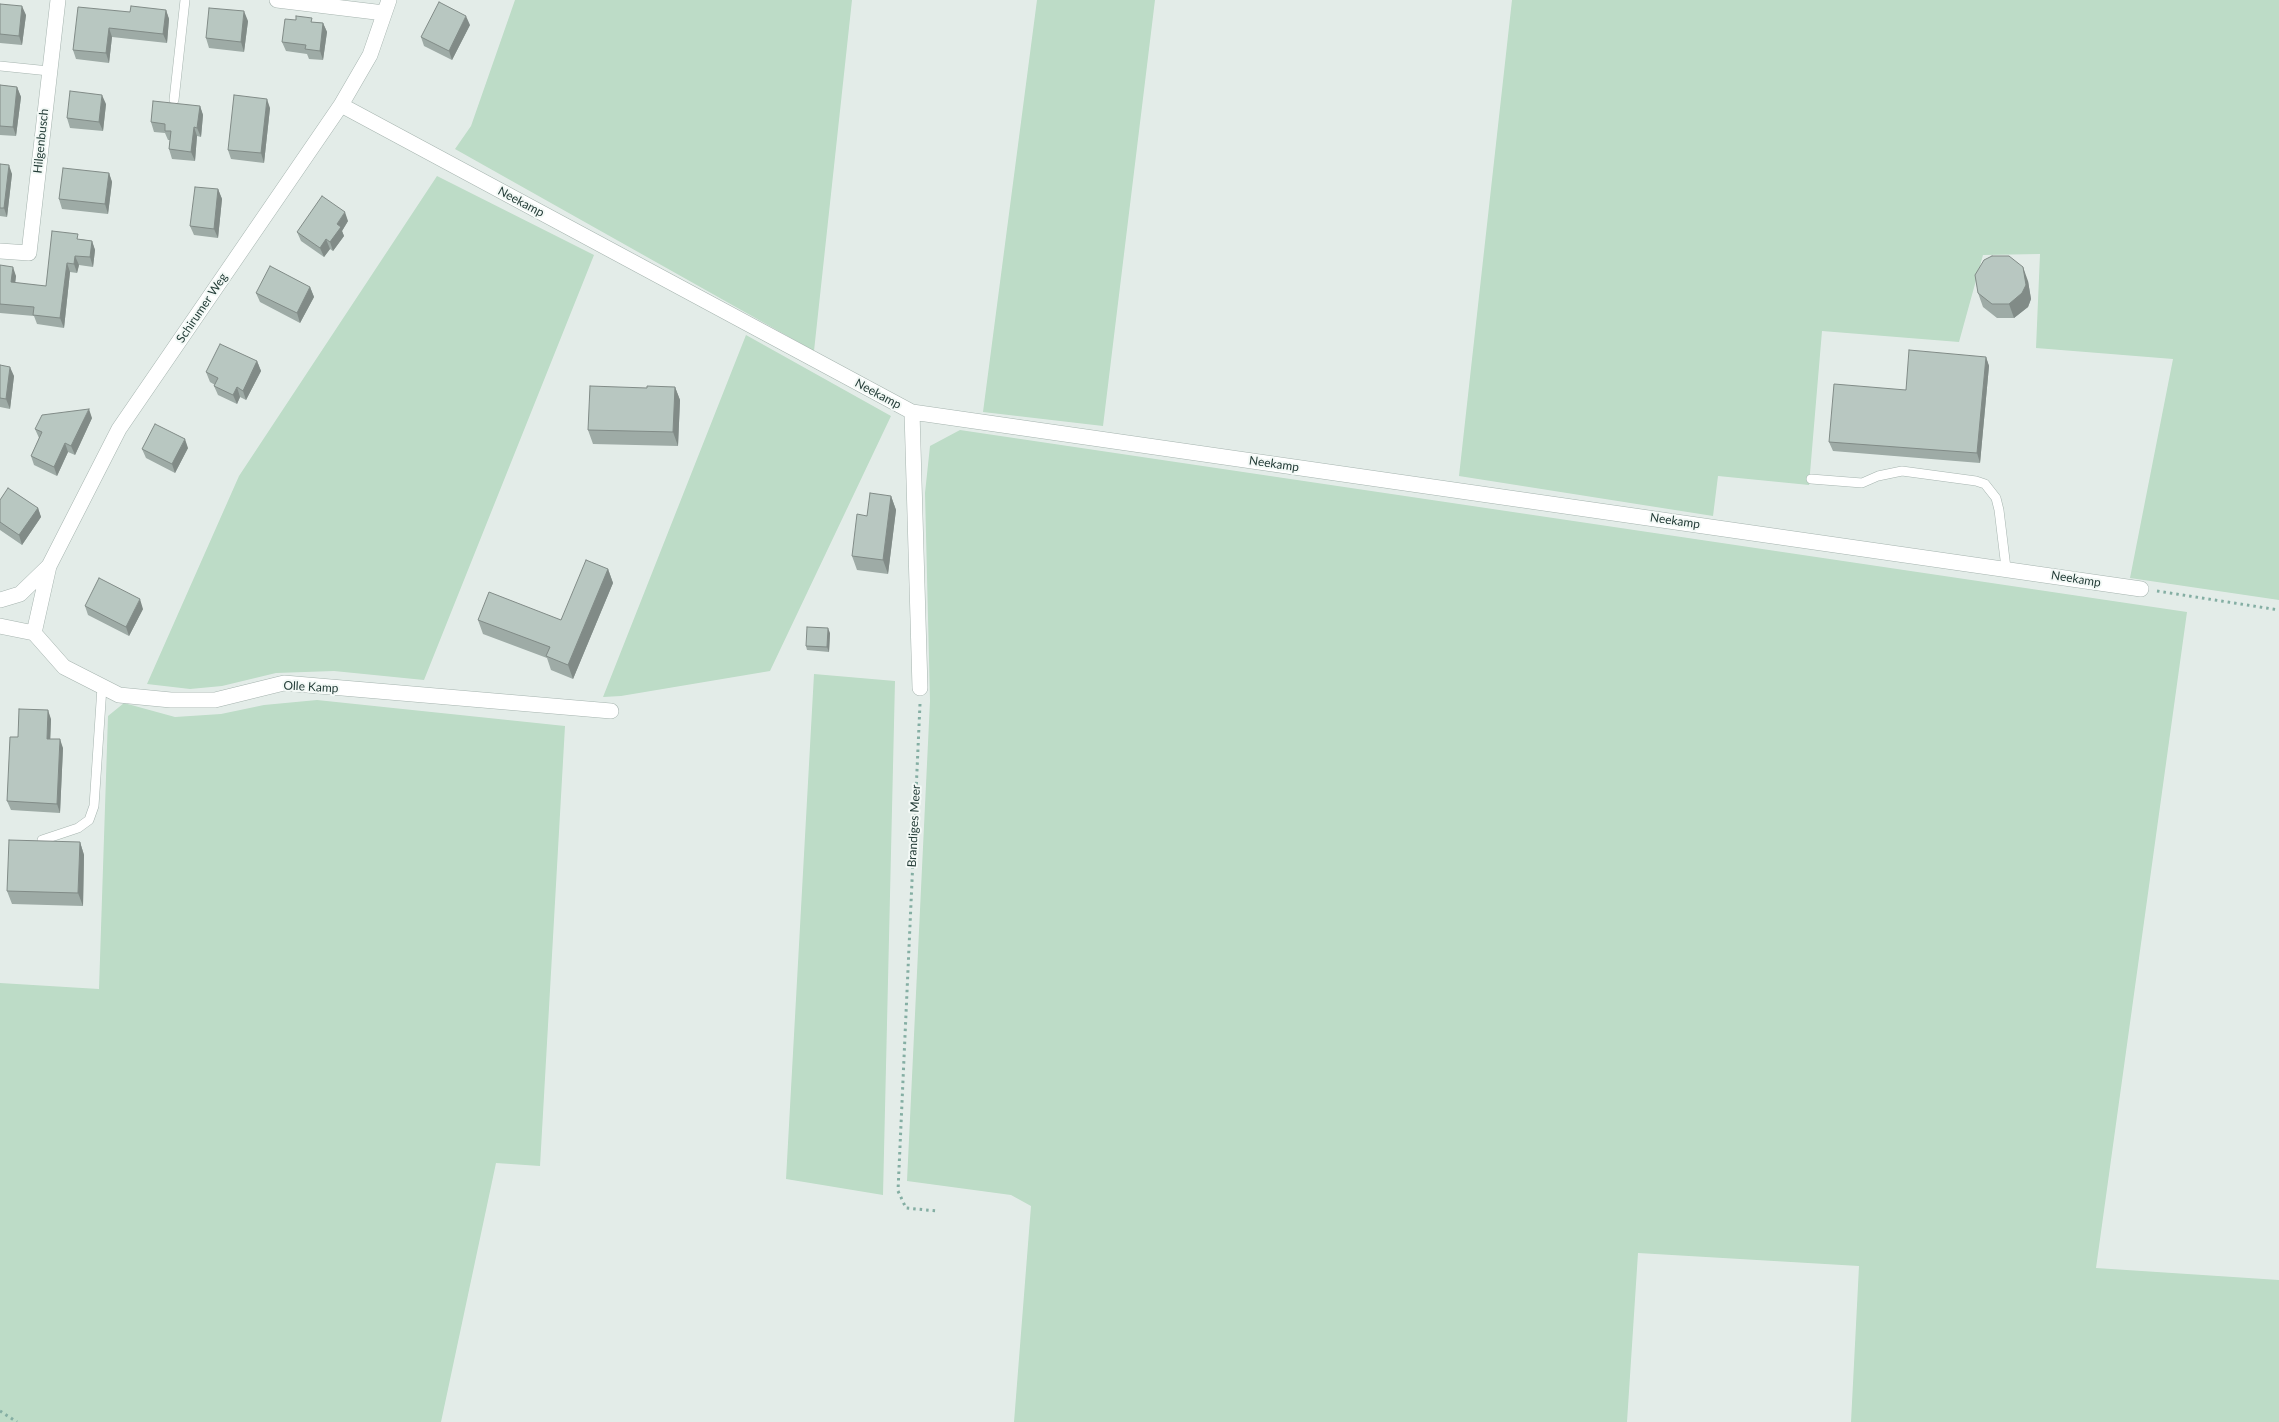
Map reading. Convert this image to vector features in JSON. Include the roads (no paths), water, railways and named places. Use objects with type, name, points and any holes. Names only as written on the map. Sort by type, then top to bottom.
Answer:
[{"type":"street","name":"Hilgenbusch","points":[[0,251],[29,253],[58,0]]},
{"type":"street","points":[[277,0],[386,6]]},
{"type":"street","name":"Schirumer Weg","points":[[0,600],[20,594],[49,566],[119,429],[341,105],[370,55],[386,6]]},
{"type":"street","name":"Neekamp","points":[[341,105],[912,412],[2006,568],[2141,589]]},
{"type":"street","points":[[912,412],[920,688]]},
{"type":"street","points":[[0,626],[34,633],[49,566]]},
{"type":"street","name":"Olle Kamp","points":[[34,633],[64,667],[119,695],[171,700],[215,700],[284,683],[611,711]]},
{"type":"lane","points":[[174,100],[185,0]]},
{"type":"lane","points":[[0,66],[49,71]]},
{"type":"lane","points":[[1811,479],[1862,483],[1878,476],[1902,470],[1985,484],[1996,498],[2006,568]]},
{"type":"lane","points":[[42,840],[78,828],[89,820],[94,806],[102,686]]}]
